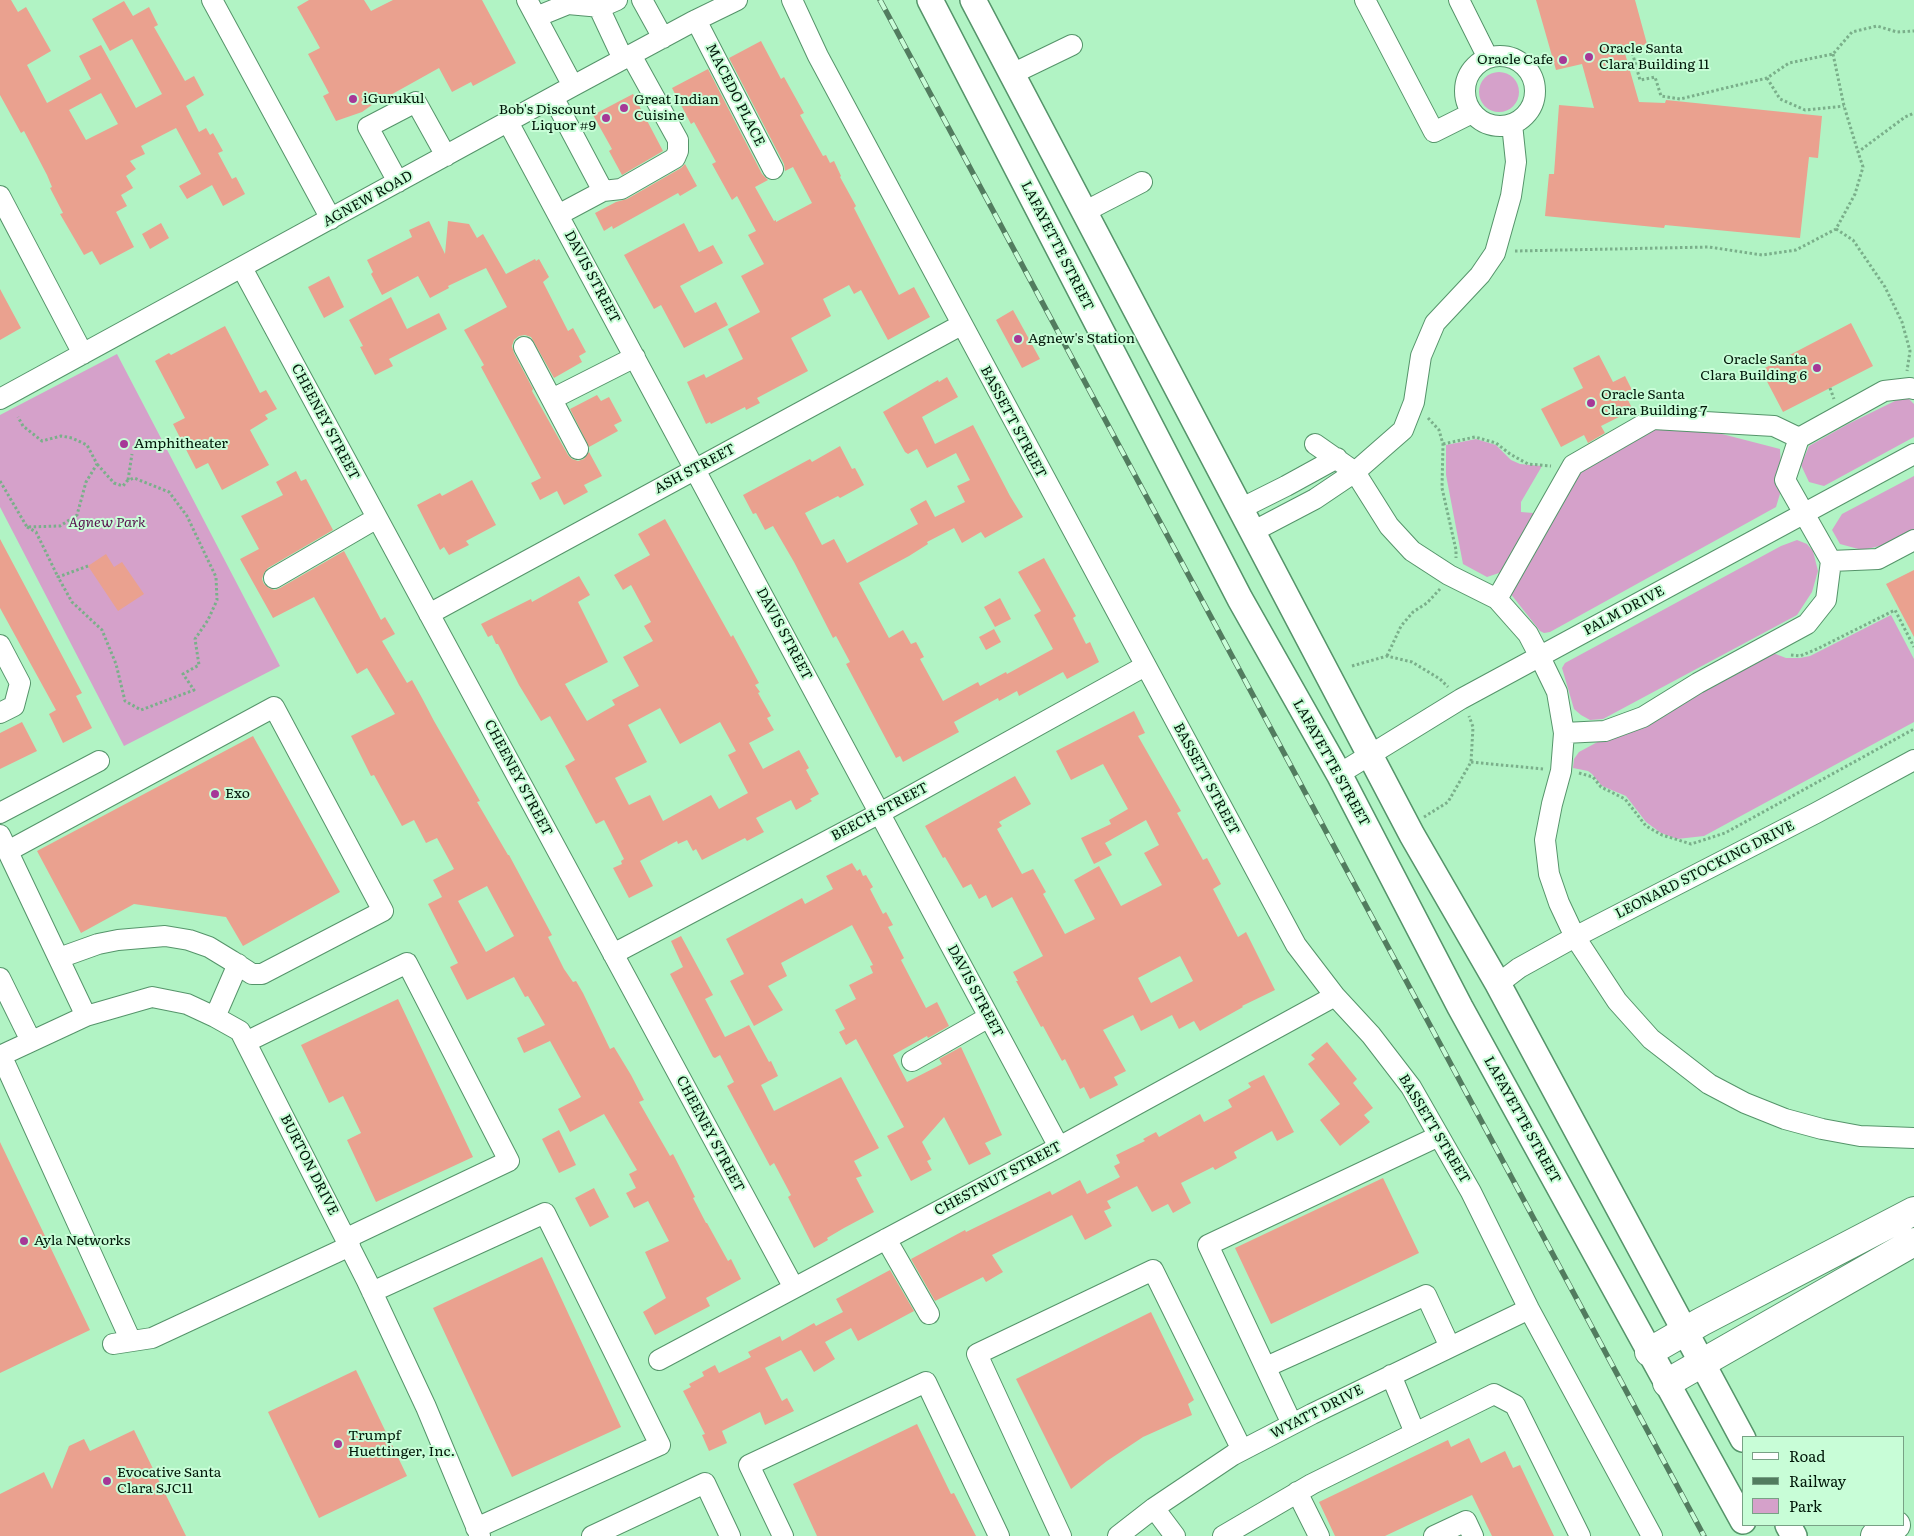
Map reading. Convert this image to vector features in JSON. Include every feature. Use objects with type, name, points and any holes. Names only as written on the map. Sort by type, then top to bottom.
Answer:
[{"type":"highway","points":[[1649,1352],[1685,1331],[1914,1211]]},
{"type":"highway","points":[[1666,1383],[1914,1242]]},
{"type":"highway","points":[[1875,1536],[1893,1526]]},
{"type":"main road","name":"LAFAYETTE STREET","points":[[930,0],[1240,599],[1338,774],[1460,1007],[1742,1519]]},
{"type":"main road","points":[[973,0],[1412,835],[1498,984],[1742,1438]]},
{"type":"street","points":[[212,0],[332,218]]},
{"type":"street","points":[[642,0],[663,38]]},
{"type":"street","name":"BASSETT STREET","points":[[792,0],[818,56],[1144,666],[1296,945],[1335,996],[1371,1035],[1411,1087],[1471,1192],[1529,1309],[1652,1536]]},
{"type":"street","points":[[1365,0],[1434,132],[1472,113]]},
{"type":"street","points":[[1459,0],[1488,58]]},
{"type":"street","name":"AGNEW ROAD","points":[[0,399],[724,3]]},
{"type":"street","points":[[573,86],[532,8],[568,4],[609,4]]},
{"type":"street","points":[[558,214],[603,191],[620,189],[675,158],[678,150],[678,140],[601,12],[609,4]]},
{"type":"street","name":"MACEDO PLACE","points":[[696,20],[773,169]]},
{"type":"street","points":[[1012,74],[1072,45]]},
{"type":"street","points":[[1510,57],[1528,69],[1533,79],[1536,90],[1532,106],[1522,119],[1512,124],[1501,127],[1480,121],[1466,103],[1464,92],[1470,71],[1478,63],[1488,58],[1510,57]]},
{"type":"street","points":[[553,97],[603,191]]},
{"type":"street","points":[[398,182],[368,127],[416,102],[446,156]]},
{"type":"street","name":"DAVIS STREET","points":[[508,122],[1059,1147]]},
{"type":"street","points":[[1252,532],[1315,499],[1355,472],[1403,430],[1414,402],[1421,356],[1435,323],[1480,276],[1495,253],[1511,196],[1516,162],[1512,124]]},
{"type":"street","points":[[1084,212],[1142,182]]},
{"type":"street","points":[[0,196],[83,354]]},
{"type":"street","name":"CHEENEY STREET","points":[[242,268],[794,1288]]},
{"type":"street","name":"ASH STREET","points":[[429,614],[962,325]]},
{"type":"street","points":[[524,346],[578,449]]},
{"type":"street","points":[[552,399],[635,357]]},
{"type":"street","points":[[1564,733],[1605,731],[1643,716],[1807,624],[1826,600],[1831,561],[1784,480],[1799,438],[1884,391],[1910,388],[1910,381]]},
{"type":"street","points":[[1497,599],[1573,465],[1653,419],[1774,426],[1799,438]]},
{"type":"street","points":[[1315,444],[1355,472],[1389,526],[1412,551],[1450,575],[1497,599],[1528,634],[1540,656],[1557,692],[1564,733],[1561,771],[1545,840],[1549,874],[1559,903],[1575,937],[1617,1001],[1651,1039],[1709,1084],[1746,1103],[1785,1119],[1822,1129],[1860,1136],[1914,1138]]},
{"type":"street","name":"PALM DRIVE","points":[[1338,774],[1462,699],[1914,454]]},
{"type":"street","points":[[1240,509],[1337,458]]},
{"type":"street","points":[[274,578],[377,518]]},
{"type":"street","points":[[1831,561],[1878,559],[1914,540]]},
{"type":"street","points":[[0,645],[20,683],[14,706],[0,713]]},
{"type":"street","name":"BEECH STREET","points":[[613,954],[880,813],[1144,666]]},
{"type":"street","points":[[59,958],[81,949],[111,941],[165,936],[189,940],[238,964],[252,974],[262,974],[383,911],[274,707],[4,843],[86,1016]]},
{"type":"street","name":"LEONARD STOCKING DRIVE","points":[[1498,984],[1519,968],[1575,937],[1816,813],[1914,760]]},
{"type":"street","points":[[0,813],[99,761]]},
{"type":"street","points":[[0,1056],[122,1343],[152,1338],[509,1161],[407,963],[246,1042]]},
{"type":"street","points":[[215,1017],[238,964]]},
{"type":"street","points":[[0,978],[5,1001],[31,1041]]},
{"type":"street","name":"CHESTNUT STREET","points":[[659,1360],[1059,1147],[1335,996]]},
{"type":"street","name":"BURTON DRIVE","points":[[0,1056],[86,1016],[152,997],[186,1004],[240,1031],[372,1292],[426,1407],[478,1532]]},
{"type":"street","points":[[912,1061],[989,1017]]},
{"type":"street","points":[[1292,1424],[1208,1245],[1439,1136]]},
{"type":"street","points":[[372,1292],[544,1213],[660,1445],[478,1532]]},
{"type":"street","points":[[886,1239],[929,1314]]},
{"type":"street","points":[[1062,1536],[977,1354],[1153,1270],[1242,1450]]},
{"type":"street","points":[[1266,1367],[1426,1294],[1450,1347]]},
{"type":"street","name":"WYATT DRIVE","points":[[1118,1536],[1154,1508],[1242,1450],[1391,1375],[1529,1309]]},
{"type":"street","points":[[1391,1375],[1415,1433]]},
{"type":"street","points":[[783,1536],[749,1465],[926,1382],[999,1536]]},
{"type":"street","points":[[1224,1536],[1297,1492],[1494,1394],[1515,1405],[1580,1536]]},
{"type":"street","points":[[592,1536],[705,1483],[730,1536]]},
{"type":"street","points":[[1297,1492],[1319,1536]]},
{"type":"street","points":[[1154,1508],[1175,1536]]},
{"type":"street","points":[[1434,1536],[1466,1522],[1473,1536]]},
{"type":"path","points":[[1631,48],[1640,80],[1655,77],[1661,96],[1680,99],[1768,78],[1789,63],[1833,54],[1852,32],[1877,26],[1897,32],[1914,31]]},
{"type":"path","points":[[1495,253],[1524,250],[1709,247],[1762,255],[1796,250],[1836,229],[1855,194],[1863,167],[1844,106],[1833,54]]},
{"type":"path","points":[[1768,78],[1780,99],[1805,110],[1844,106]]},
{"type":"path","points":[[1858,152],[1905,117],[1914,113]]},
{"type":"path","points":[[1836,229],[1853,240],[1890,296],[1902,322],[1910,351],[1910,381]]},
{"type":"path","points":[[1387,656],[1401,626],[1413,612],[1427,603],[1439,591],[1456,563],[1456,550],[1442,488],[1443,444],[1440,430],[1414,402]]},
{"type":"path","points":[[0,481],[27,527],[36,532],[72,602],[102,630],[116,664],[125,701],[141,710],[194,690],[183,674],[199,665],[195,639],[208,620],[217,600],[216,577],[187,516],[169,492],[134,478],[127,481],[123,486],[114,484],[97,464],[87,445],[72,438],[61,436],[42,441],[23,426],[18,417]]},
{"type":"path","points":[[1443,444],[1475,437],[1496,443],[1510,454],[1528,464],[1573,465]]},
{"type":"path","points":[[127,481],[132,454]]},
{"type":"path","points":[[27,527],[60,526],[77,515],[86,482],[97,464]]},
{"type":"path","points":[[58,577],[88,566]]},
{"type":"path","points":[[1789,655],[1800,656],[1817,650],[1894,610],[1914,647]]},
{"type":"path","points":[[1471,762],[1580,773],[1593,777],[1601,787],[1625,799],[1646,826],[1662,835],[1691,844],[1725,833],[1914,728]]},
{"type":"green space","points":[[1503,72],[1510,75],[1516,81],[1519,92],[1518,100],[1510,109],[1503,112],[1495,112],[1488,109],[1480,100],[1479,88],[1482,81],[1491,73]]},
{"type":"green space","name":"Agnew Park","points":[[117,354],[280,666],[124,746],[0,507],[0,415]]},
{"type":"green space","points":[[1901,398],[1909,399],[1914,404],[1914,437],[1824,486],[1809,482],[1801,465],[1809,446]]},
{"type":"green space","points":[[1650,428],[1693,429],[1722,434],[1780,449],[1782,487],[1776,507],[1550,632],[1544,633],[1540,631],[1510,593],[1578,470]]},
{"type":"green space","points":[[1476,439],[1496,445],[1511,460],[1520,464],[1542,466],[1521,502],[1521,512],[1534,514],[1502,572],[1487,577],[1463,564],[1446,475],[1446,445]]},
{"type":"green space","points":[[1914,476],[1914,531],[1889,544],[1862,550],[1840,544],[1832,530],[1842,514]]},
{"type":"green space","points":[[1797,540],[1807,544],[1813,551],[1818,571],[1812,592],[1797,615],[1603,719],[1590,720],[1574,709],[1562,668],[1565,663],[1781,546]]},
{"type":"green space","points":[[1891,615],[1914,659],[1914,722],[1704,836],[1677,839],[1661,833],[1646,822],[1626,796],[1602,786],[1588,771],[1573,768],[1574,759],[1579,752],[1729,671],[1773,653],[1786,658],[1810,656]]},
{"type":"building","points":[[0,0],[11,0],[18,12],[26,7],[51,51],[27,65],[47,103],[91,79],[79,56],[101,45],[136,108],[162,94],[132,39],[110,51],[92,19],[124,1],[133,16],[149,7],[158,25],[154,27],[185,81],[194,76],[204,95],[186,106],[199,132],[206,128],[210,135],[213,133],[223,151],[218,153],[232,179],[236,177],[245,194],[223,206],[212,185],[187,199],[179,186],[201,174],[176,128],[141,146],[145,154],[130,161],[136,169],[126,176],[133,188],[121,195],[127,206],[116,212],[134,247],[100,265],[92,251],[84,255],[60,214],[63,213],[50,188],[52,187],[47,175],[24,131],[21,133],[0,95]],"holes":[[[101,93],[118,124],[86,140],[69,110]]]},
{"type":"building","points":[[309,0],[364,0],[371,11],[393,0],[482,0],[516,63],[473,86],[471,82],[452,92],[439,68],[387,97],[386,95],[362,112],[336,121],[323,96],[329,93],[308,54],[320,48],[297,7]]},
{"type":"building","points":[[1536,0],[1635,0],[1647,44],[1624,50],[1639,102],[1665,103],[1666,100],[1822,116],[1818,158],[1809,157],[1800,238],[1665,225],[1664,228],[1545,216],[1549,174],[1554,174],[1559,105],[1594,108],[1582,64],[1556,70]]},
{"type":"building","points":[[761,41],[781,79],[784,77],[804,113],[800,115],[823,156],[826,155],[830,163],[834,161],[840,177],[856,206],[854,208],[899,295],[914,287],[930,317],[888,340],[861,290],[854,294],[849,285],[823,299],[831,316],[791,338],[808,371],[757,398],[760,403],[746,410],[745,407],[711,424],[710,422],[706,424],[687,382],[704,374],[706,378],[743,359],[728,329],[760,312],[741,276],[764,264],[748,235],[756,231],[737,196],[732,200],[712,164],[716,162],[694,122],[691,124],[672,88],[708,69],[762,174],[768,180],[755,187],[774,221],[776,220],[776,222],[812,203],[793,167],[785,171],[784,164],[729,58]]},
{"type":"building","points":[[633,94],[663,151],[622,175],[609,151],[612,149],[593,115]]},
{"type":"building","points":[[685,164],[697,186],[680,196],[678,193],[613,229],[612,226],[604,231],[595,213],[616,202],[627,199]]},
{"type":"building","points":[[429,221],[445,254],[448,221],[469,224],[477,238],[483,234],[506,274],[535,259],[536,261],[539,259],[549,277],[543,282],[568,331],[573,328],[586,352],[579,356],[582,362],[554,378],[531,337],[519,336],[514,340],[512,346],[533,389],[532,391],[568,455],[578,461],[584,459],[589,452],[602,476],[584,485],[588,492],[564,505],[557,491],[540,500],[531,483],[541,478],[481,367],[484,365],[464,330],[507,307],[486,268],[448,286],[449,288],[430,298],[418,276],[382,295],[371,274],[373,272],[367,260],[412,237],[409,230]]},
{"type":"building","points":[[161,223],[169,238],[150,249],[142,234]]},
{"type":"building","points":[[684,223],[699,252],[713,245],[723,263],[680,286],[695,313],[716,302],[728,325],[684,348],[661,305],[654,309],[624,255]]},
{"type":"building","points":[[329,276],[344,307],[324,318],[308,287]]},
{"type":"building","points":[[0,289],[21,328],[0,340]]},
{"type":"building","points":[[391,297],[407,329],[439,313],[447,329],[389,359],[393,366],[375,375],[360,347],[363,346],[349,320]]},
{"type":"building","name":"Agnew's Station","points":[[1013,310],[1040,359],[1022,368],[996,320]]},
{"type":"building","name":"Oracle Santa Clara Building 6","points":[[1851,323],[1873,366],[1783,412],[1761,370]]},
{"type":"building","points":[[225,326],[260,393],[266,390],[277,409],[265,415],[268,419],[250,430],[269,465],[222,490],[208,463],[196,469],[173,424],[185,418],[155,361],[169,353],[171,355]]},
{"type":"building","name":"Oracle Santa Clara Building 7","points":[[1599,355],[1613,382],[1625,376],[1634,394],[1627,398],[1633,410],[1601,426],[1605,433],[1588,443],[1584,435],[1561,447],[1541,409],[1583,388],[1573,368]]},
{"type":"building","points":[[947,377],[958,397],[922,417],[935,444],[973,425],[1023,517],[985,538],[981,532],[962,543],[954,528],[927,542],[928,544],[909,556],[859,583],[889,638],[903,630],[911,644],[916,642],[924,657],[920,659],[943,701],[978,682],[980,686],[1006,672],[1007,674],[1053,649],[1034,615],[1041,611],[1018,572],[1044,558],[1076,616],[1073,618],[1086,644],[1090,642],[1099,662],[1067,679],[1063,672],[1019,696],[1017,691],[999,701],[998,698],[954,722],[959,732],[903,762],[900,756],[896,758],[846,664],[850,662],[836,636],[833,638],[794,562],[773,526],[765,530],[756,513],[753,514],[743,495],[810,459],[812,462],[840,446],[852,469],[855,468],[864,485],[805,513],[822,545],[834,539],[847,563],[918,524],[910,509],[926,500],[935,517],[965,502],[957,486],[970,480],[956,453],[927,468],[917,449],[908,454],[905,452],[883,412],[938,380],[939,382]]},
{"type":"building","points":[[597,395],[601,401],[609,397],[622,421],[614,425],[618,431],[589,447],[570,409]]},
{"type":"building","points":[[296,471],[301,481],[306,479],[333,530],[268,568],[262,579],[264,584],[275,590],[280,588],[344,551],[381,620],[385,617],[395,634],[382,641],[407,683],[412,680],[480,801],[477,802],[509,855],[552,935],[548,937],[564,969],[573,982],[576,981],[583,993],[610,1049],[614,1047],[631,1075],[644,1100],[639,1102],[670,1156],[673,1154],[706,1223],[728,1261],[731,1259],[741,1279],[706,1298],[710,1306],[655,1335],[643,1312],[666,1298],[645,1252],[669,1241],[648,1201],[634,1208],[626,1193],[636,1188],[629,1174],[637,1170],[604,1114],[570,1132],[558,1109],[581,1097],[550,1041],[524,1053],[517,1038],[545,1025],[528,996],[525,997],[514,977],[467,1000],[450,967],[458,963],[428,904],[442,897],[433,880],[454,869],[437,838],[426,843],[414,820],[402,826],[374,775],[371,776],[351,736],[395,714],[367,668],[357,674],[314,597],[273,618],[240,559],[259,549],[241,516],[283,495],[276,482]],"holes":[[[487,886],[514,936],[486,952],[458,901]]]},
{"type":"building","points":[[472,480],[496,525],[466,541],[469,545],[449,555],[444,547],[440,550],[417,505],[440,493],[442,496]]},
{"type":"building","points":[[665,519],[759,683],[755,685],[771,716],[767,718],[774,730],[749,743],[763,769],[799,750],[809,768],[806,770],[819,794],[810,799],[812,801],[796,810],[791,800],[756,818],[764,832],[747,841],[745,838],[702,860],[696,849],[693,851],[687,840],[678,844],[677,841],[640,861],[653,886],[629,898],[613,868],[622,864],[621,861],[624,859],[604,820],[596,824],[565,766],[575,760],[550,716],[541,721],[519,685],[498,644],[496,644],[492,635],[488,637],[481,624],[531,599],[532,602],[579,576],[590,595],[578,602],[608,662],[565,684],[587,721],[615,705],[612,700],[639,686],[623,657],[653,641],[644,626],[651,622],[631,585],[623,590],[614,575],[650,555],[638,534]],"holes":[[[660,708],[680,744],[720,722],[736,751],[728,755],[748,793],[719,809],[711,795],[663,821],[650,795],[629,805],[615,778],[647,762],[628,725]]]},
{"type":"building","points":[[0,539],[82,693],[76,696],[92,728],[63,743],[49,714],[56,710],[0,608]]},
{"type":"building","points":[[106,554],[114,567],[122,562],[144,594],[118,611],[88,566]]},
{"type":"building","points":[[1914,570],[1914,637],[1886,584]]},
{"type":"building","points":[[1000,598],[1011,619],[995,627],[984,607]]},
{"type":"building","points":[[994,629],[1001,642],[986,650],[979,637]]},
{"type":"building","points":[[1134,711],[1145,733],[1138,736],[1181,811],[1177,813],[1203,860],[1207,858],[1221,884],[1213,889],[1238,937],[1246,932],[1275,990],[1242,1006],[1200,1031],[1194,1021],[1179,1029],[1172,1015],[1141,1031],[1133,1015],[1103,1030],[1126,1071],[1114,1077],[1118,1085],[1090,1099],[1084,1087],[1080,1089],[1065,1059],[1062,1061],[1016,981],[1018,981],[1013,972],[1043,956],[1012,897],[992,908],[986,895],[979,899],[971,884],[963,888],[925,826],[1015,776],[1031,804],[999,822],[1002,826],[997,829],[1022,874],[1033,869],[1046,892],[1043,894],[1065,934],[1095,919],[1074,880],[1099,866],[1121,906],[1162,885],[1144,853],[1159,845],[1146,820],[1105,843],[1112,855],[1094,864],[1081,838],[1111,824],[1109,820],[1128,809],[1103,764],[1071,780],[1056,751]],"holes":[[[1180,956],[1193,981],[1151,1003],[1138,978]]]},
{"type":"building","points":[[22,722],[37,751],[0,769],[0,733]]},
{"type":"building","name":"Exo","points":[[253,736],[340,892],[243,946],[226,917],[134,904],[81,933],[37,851]]},
{"type":"building","points":[[852,863],[857,871],[860,869],[863,876],[866,875],[873,887],[870,889],[883,914],[886,912],[893,925],[888,927],[904,958],[901,960],[926,1008],[937,1002],[949,1026],[893,1055],[907,1082],[942,1064],[939,1059],[961,1047],[1002,1135],[985,1143],[991,1154],[969,1165],[944,1117],[922,1142],[931,1159],[927,1161],[932,1170],[911,1181],[887,1136],[904,1127],[856,1039],[846,1045],[839,1032],[845,1029],[835,1010],[856,999],[849,985],[873,973],[870,966],[873,965],[852,925],[781,963],[787,976],[768,986],[783,1010],[754,1026],[730,981],[744,974],[726,939],[802,898],[805,904],[833,889],[826,876]]},
{"type":"building","points":[[681,936],[713,995],[705,999],[725,1037],[749,1025],[769,1062],[771,1061],[778,1076],[761,1085],[774,1111],[841,1077],[879,1148],[854,1161],[862,1176],[856,1178],[874,1212],[827,1238],[828,1240],[814,1248],[788,1197],[791,1195],[774,1163],[770,1166],[727,1086],[734,1082],[720,1055],[715,1058],[713,1057],[670,974],[683,967],[671,941]]},
{"type":"building","points":[[398,999],[473,1157],[376,1202],[347,1140],[361,1133],[343,1096],[329,1103],[301,1045]]},
{"type":"building","points":[[1327,1042],[1357,1079],[1353,1083],[1373,1108],[1364,1115],[1370,1122],[1340,1146],[1320,1120],[1340,1104],[1308,1064],[1315,1059],[1311,1055]]},
{"type":"building","points":[[1264,1075],[1294,1132],[1277,1141],[1272,1131],[1234,1152],[1237,1158],[1215,1170],[1213,1167],[1181,1183],[1191,1203],[1173,1213],[1168,1204],[1152,1212],[1137,1186],[1107,1201],[1111,1208],[1104,1211],[1112,1226],[1085,1240],[1072,1215],[992,1255],[1003,1272],[986,1282],[983,1277],[935,1301],[911,1259],[965,1230],[966,1232],[1050,1191],[1052,1195],[1080,1180],[1087,1194],[1120,1177],[1114,1166],[1120,1163],[1116,1155],[1145,1141],[1143,1139],[1156,1132],[1159,1137],[1200,1114],[1204,1122],[1232,1107],[1228,1100],[1251,1087],[1248,1083]]},
{"type":"building","points":[[559,1130],[576,1165],[559,1173],[542,1139]]},
{"type":"building","name":"Ayla Networks","points":[[0,1142],[90,1330],[0,1373]]},
{"type":"building","points":[[1383,1178],[1419,1253],[1271,1324],[1235,1248]]},
{"type":"building","points":[[594,1188],[609,1217],[590,1227],[575,1198]]},
{"type":"building","points":[[542,1257],[621,1427],[512,1477],[433,1308]]},
{"type":"building","points":[[890,1270],[914,1311],[858,1341],[851,1328],[825,1342],[835,1359],[814,1372],[801,1350],[765,1368],[782,1401],[787,1398],[794,1411],[765,1425],[760,1412],[722,1431],[727,1443],[709,1451],[702,1435],[705,1434],[683,1391],[691,1387],[689,1384],[704,1376],[702,1372],[715,1365],[719,1373],[751,1357],[748,1352],[780,1336],[782,1341],[814,1323],[816,1326],[843,1312],[836,1299]]},
{"type":"building","points":[[1151,1312],[1194,1400],[1188,1404],[1192,1415],[1143,1437],[1107,1461],[1071,1489],[1016,1379]]},
{"type":"building","name":"Trumpf Huettinger, Inc.","points":[[356,1370],[407,1476],[319,1518],[268,1412]]},
{"type":"building","points":[[917,1424],[951,1494],[954,1493],[976,1536],[817,1536],[793,1484]]},
{"type":"building","name":"Evocative Santa Clara SJC11","points":[[134,1430],[186,1536],[0,1536],[0,1494],[44,1472],[52,1489],[69,1446],[84,1439],[90,1451]]},
{"type":"building","points":[[1469,1438],[1481,1463],[1505,1451],[1513,1468],[1520,1465],[1554,1536],[1492,1536],[1472,1495],[1385,1536],[1335,1536],[1319,1502],[1448,1440],[1451,1447]]},
{"type":"railway","points":[[880,0],[1704,1536]]},
{"type":"place","name":"Oracle Santa Clara Building 11","points":[[1589,57]]},
{"type":"place","name":"Oracle Cafe","points":[[1563,60]]},
{"type":"place","name":"iGurukul","points":[[353,99]]},
{"type":"place","name":"Great Indian Cuisine","points":[[624,108]]},
{"type":"place","name":"Bob's Discount Liquor #9","points":[[606,118]]},
{"type":"place","name":"Agnew's Station","points":[[1018,339]]},
{"type":"place","name":"Oracle Santa Clara Building 6","points":[[1817,368]]},
{"type":"place","name":"Oracle Santa Clara Building 7","points":[[1591,403]]},
{"type":"place","name":"Amphitheater","points":[[124,444]]},
{"type":"place","name":"Exo","points":[[215,794]]},
{"type":"place","name":"Ayla Networks","points":[[24,1241]]},
{"type":"place","name":"Trumpf Huettinger, Inc.","points":[[338,1444]]},
{"type":"place","name":"Evocative Santa Clara SJC11","points":[[107,1481]]}]
